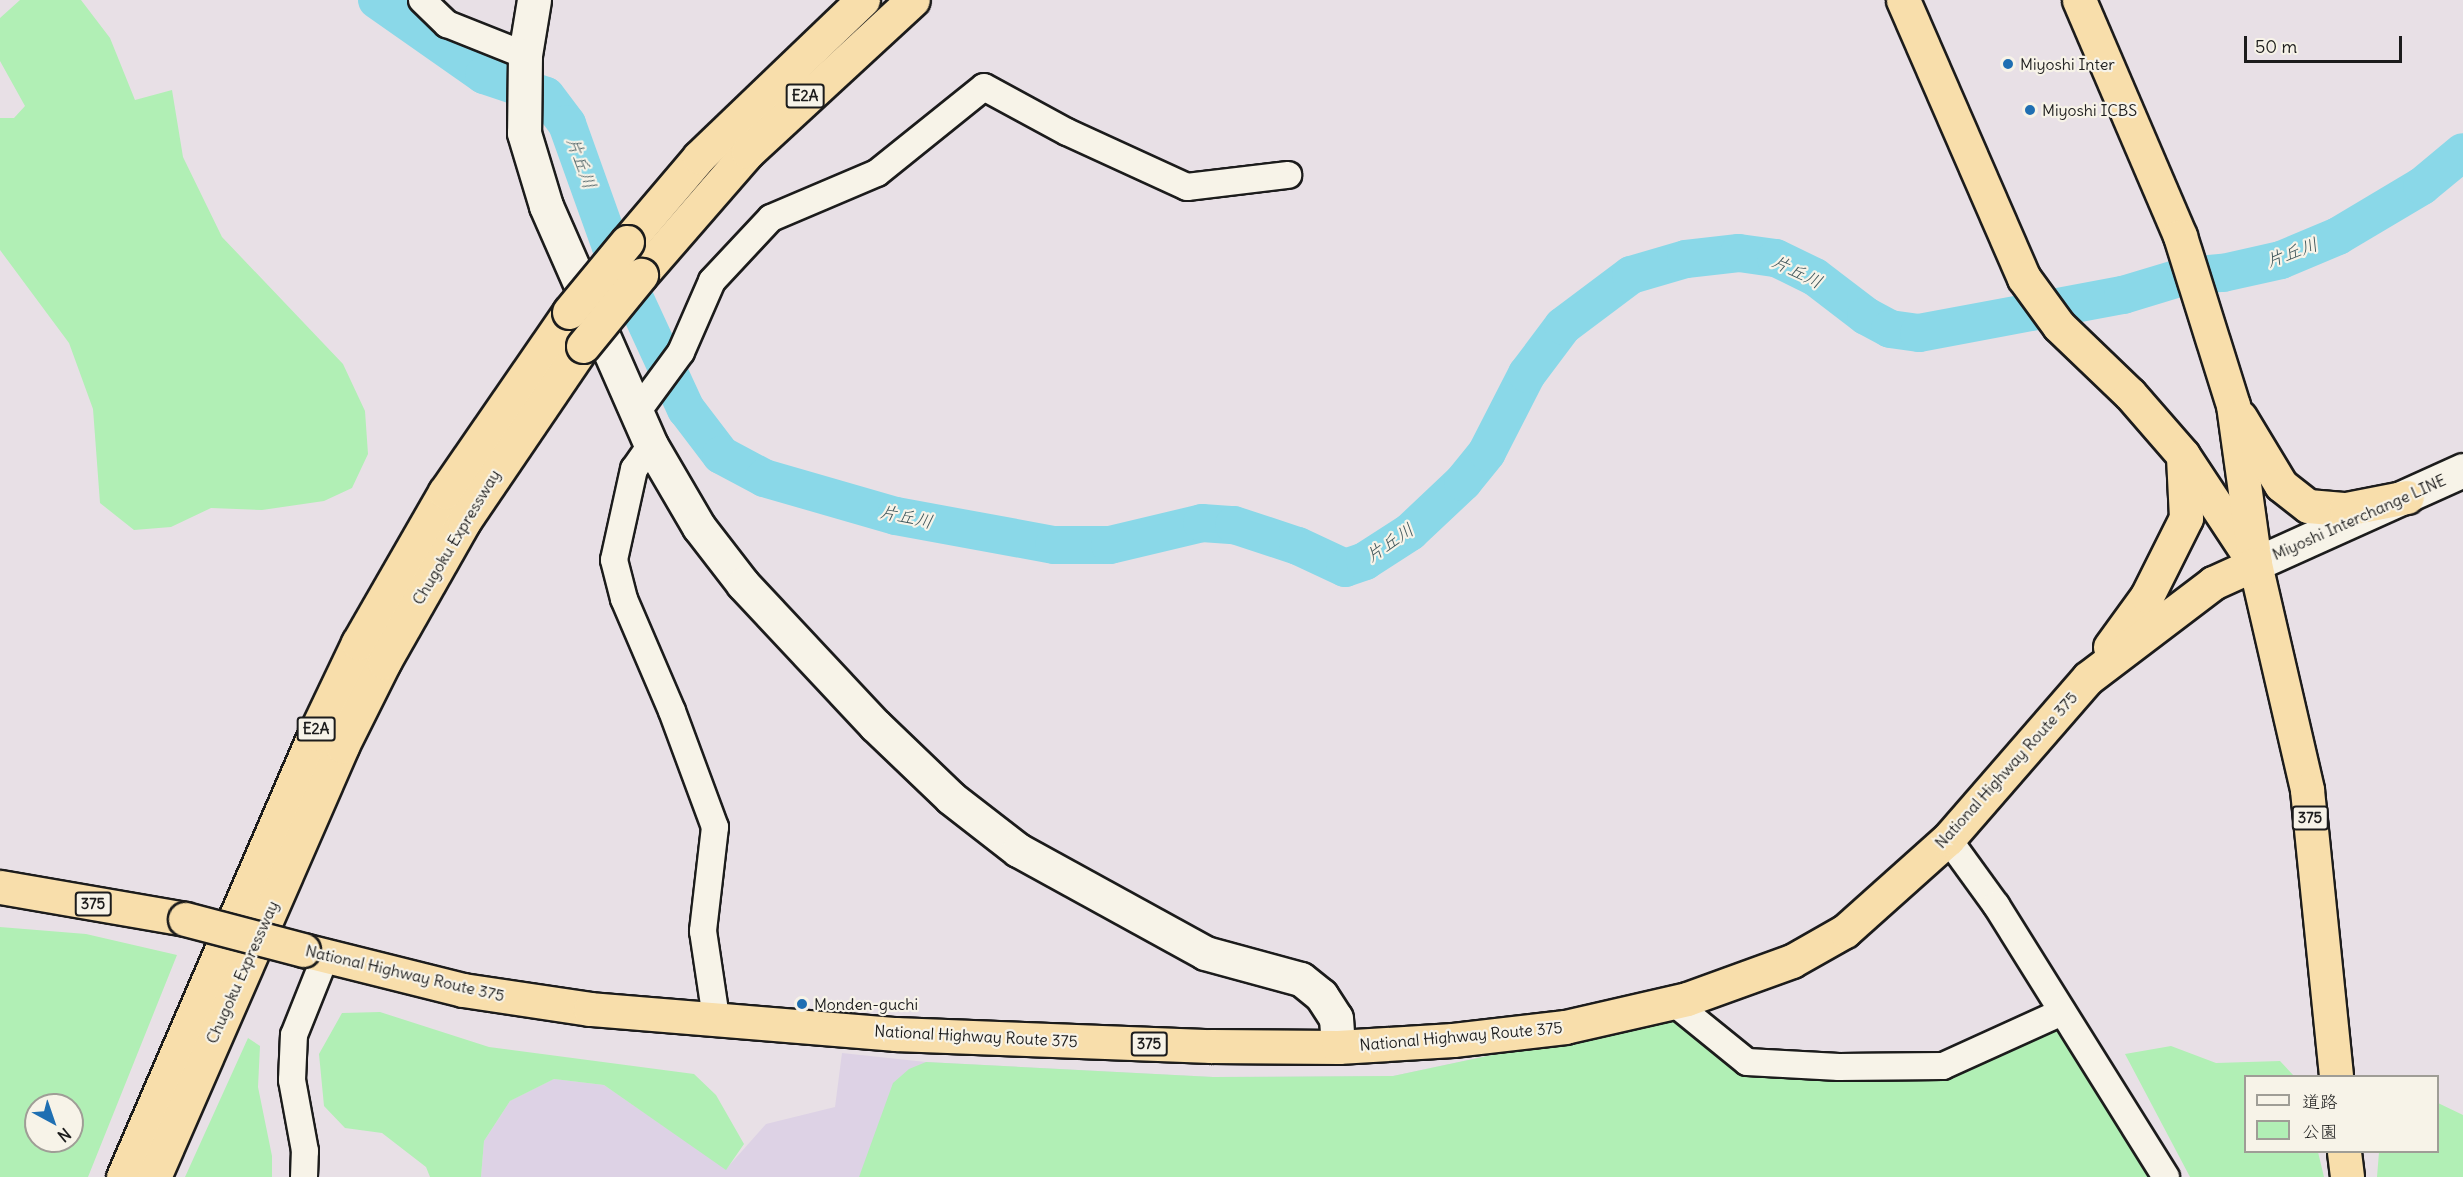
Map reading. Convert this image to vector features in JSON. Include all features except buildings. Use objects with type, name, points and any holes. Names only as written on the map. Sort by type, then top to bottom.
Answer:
[{"type":"highway","points":[[699,157],[766,81],[849,0]]},
{"type":"highway","name":"Chugoku Expressway","points":[[123,1177],[315,733],[358,643],[446,492],[569,312],[699,157],[863,0]]},
{"type":"highway","name":"Chugoku Expressway","points":[[154,1177],[342,746],[384,662],[470,512],[583,346],[705,199],[807,95],[913,0]]},
{"type":"highway","points":[[705,199],[933,0]]},
{"type":"highway","points":[[1903,0],[2024,278],[2059,326],[2130,394],[2183,455],[2255,564]]},
{"type":"highway","points":[[2079,0],[2180,236],[2216,350],[2233,405],[2255,564]]},
{"type":"highway","points":[[2233,405],[2281,485],[2308,506],[2346,508],[2407,497]]},
{"type":"highway","points":[[2088,678],[2147,596],[2186,518],[2183,455]]},
{"type":"highway","name":"National Highway Route 375","points":[[0,887],[185,919],[463,990],[590,1009],[895,1034],[1211,1046],[1338,1047],[1453,1040],[1565,1027],[1673,1002],[1792,961],[1845,931],[1948,839],[2088,678],[2213,583],[2255,564]]},
{"type":"highway","name":"375","points":[[2255,564],[2307,790],[2336,1075]]},
{"type":"highway","points":[[2344,1153],[2347,1177]]},
{"type":"street","points":[[422,0],[447,24],[525,55]]},
{"type":"street","points":[[534,0],[525,55],[524,134],[546,206],[651,445],[699,527],[743,584],[874,725],[951,798],[1018,850],[1205,953],[1301,980],[1321,995],[1336,1018],[1338,1047]]},
{"type":"street","points":[[637,412],[681,352],[712,281],[771,218],[878,173],[984,87],[1067,132],[1187,187],[1288,175]]},
{"type":"street","points":[[651,445],[634,469],[614,560],[624,599],[672,711],[715,827],[703,931],[716,1018]]},
{"type":"street","name":"Miyoshi Interchange LINE","points":[[2255,564],[2463,470]]},
{"type":"street","points":[[1948,839],[1996,905],[2166,1177]]},
{"type":"street","points":[[304,1177],[305,1151],[292,1080],[294,1035],[314,953]]},
{"type":"street","points":[[1673,1002],[1747,1062],[1839,1067],[1943,1066],[2062,1012]]},
{"type":"shaded area","points":[[1681,1015],[1738,1065],[2154,1177],[481,1177],[484,1141],[510,1101],[554,1079],[604,1085],[726,1169],[766,1124],[835,1107],[842,1053],[926,1062],[1213,1077],[1393,1076]]},
{"type":"green space","points":[[20,0],[81,0],[110,38],[135,100],[172,90],[183,157],[222,237],[343,364],[365,411],[368,454],[352,488],[324,501],[262,510],[211,508],[171,527],[134,530],[100,503],[93,409],[69,343],[0,250],[0,118],[14,118],[25,106],[0,61],[0,18]]},
{"type":"green space","points":[[0,927],[86,934],[177,955],[88,1177],[0,1177]]},
{"type":"green space","points":[[380,1012],[489,1047],[694,1074],[716,1095],[744,1144],[726,1170],[604,1085],[554,1079],[510,1101],[484,1141],[481,1177],[430,1177],[426,1167],[382,1133],[345,1128],[324,1106],[319,1054],[342,1013]]},
{"type":"green space","points":[[1681,1015],[1738,1065],[1918,1075],[2057,1028],[2154,1177],[859,1177],[893,1083],[909,1069],[926,1062],[1213,1077],[1393,1076]]},
{"type":"green space","points":[[248,1038],[260,1046],[258,1087],[272,1156],[272,1177],[185,1177]]},
{"type":"green space","points":[[2171,1046],[2216,1063],[2280,1061],[2293,1075],[2244,1075],[2244,1153],[2318,1153],[2324,1177],[2190,1177],[2125,1054]]},
{"type":"green space","points":[[2439,1103],[2463,1115],[2463,1177],[2377,1177],[2379,1153],[2439,1153]]},
{"type":"waterway","name":"片丘川","points":[[377,0],[484,75],[546,96],[567,124],[611,247],[686,409],[721,455],[764,478],[896,516],[1054,545],[1110,545],[1202,523],[1234,525],[1298,546],[1345,568],[1365,561],[1410,532],[1463,482],[1487,452],[1527,374],[1563,326],[1631,275],[1686,259],[1739,253],[1776,258],[1815,277],[1866,316],[1890,329],[1919,333],[2123,295],[2186,276],[2223,273],[2281,260],[2338,236],[2422,186],[2463,152]]},
{"type":"place","name":"Miyoshi Inter","points":[[2008,64]]},
{"type":"place","name":"Miyoshi ICBS","points":[[2030,110]]},
{"type":"place","name":"Monden-guchi","points":[[802,1004]]}]
